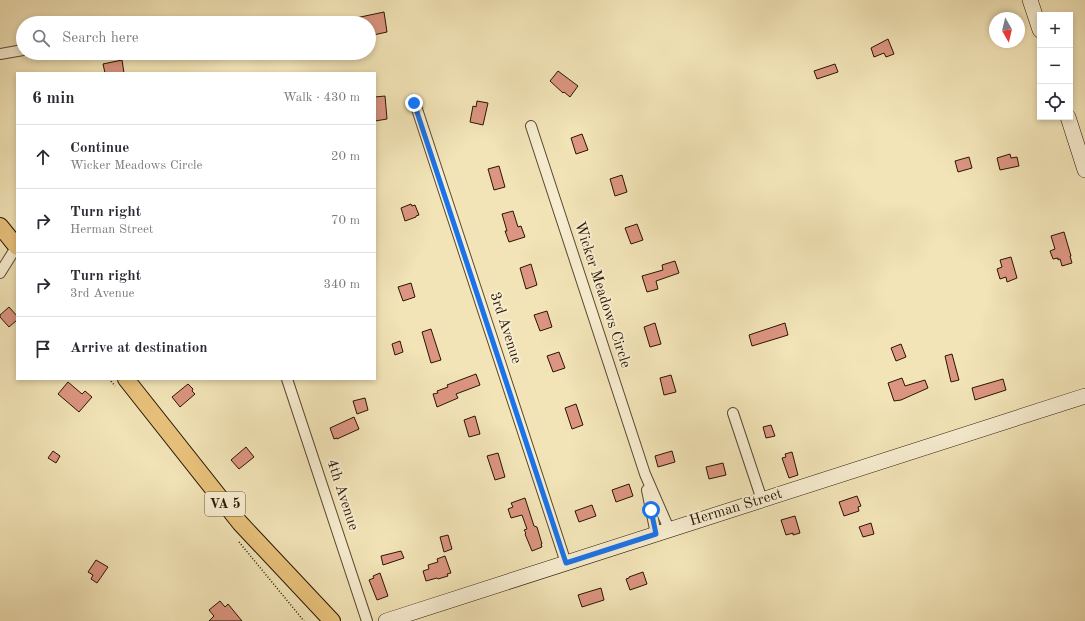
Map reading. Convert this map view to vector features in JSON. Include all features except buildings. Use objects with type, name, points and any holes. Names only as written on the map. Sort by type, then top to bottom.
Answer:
[{"type":"main road","points":[[0,226],[16,245]]},
{"type":"main road","name":"VA 5","points":[[127,380],[240,523],[332,621]]},
{"type":"street","points":[[1030,0],[1037,21]]},
{"type":"street","points":[[0,54],[16,51]]},
{"type":"street","name":"3rd Avenue","points":[[414,103],[566,563]]},
{"type":"street","points":[[1069,120],[1085,170]]},
{"type":"street","name":"Wicker Meadows Circle","points":[[531,126],[663,532]]},
{"type":"street","points":[[0,273],[16,248]]},
{"type":"street","name":"4th Avenue","points":[[287,380],[367,621]]},
{"type":"street","name":"Herman Street","points":[[386,621],[1085,396]]},
{"type":"street","points":[[733,413],[762,500]]},
{"type":"path","points":[[245,549],[304,621]]},
{"type":"route","points":[[414,103],[566,563],[656,534],[651,510]]}]
